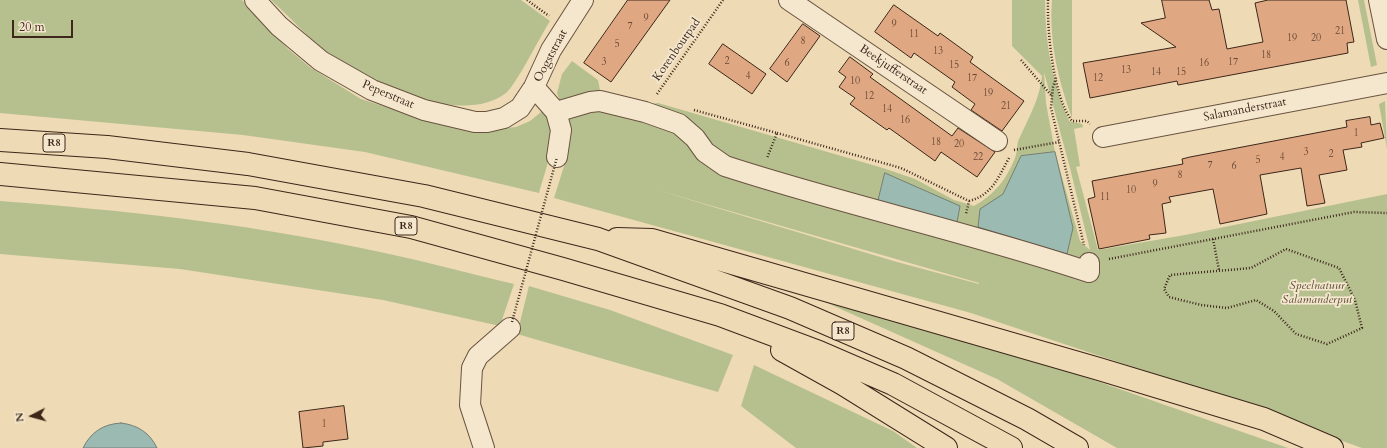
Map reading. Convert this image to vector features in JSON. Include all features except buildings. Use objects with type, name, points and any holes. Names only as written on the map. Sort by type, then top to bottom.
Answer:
[{"type":"highway","name":"R8","points":[[0,140],[107,146],[248,164],[424,196],[598,239],[790,308],[906,358],[1027,419],[1077,448]]},
{"type":"highway","name":"R8","points":[[0,174],[255,198],[411,228],[563,269],[720,315],[819,352],[893,384],[1011,448]]},
{"type":"highway","points":[[598,239],[652,240],[660,242],[1092,367],[1264,419],[1332,448]]},
{"type":"highway","points":[[720,315],[843,384],[946,448]]},
{"type":"street","name":"Peperstraat","points":[[255,0],[280,26],[321,61],[372,90],[424,110],[475,122],[487,122],[504,118],[520,108],[534,87]]},
{"type":"street","name":"Oogststraat","points":[[557,157],[561,130],[556,112],[534,87],[552,50],[583,0]]},
{"type":"street","name":"Beekjufferstraat","points":[[789,0],[997,141]]},
{"type":"street","points":[[1379,0],[1387,39]]},
{"type":"street","name":"Salamanderstraat","points":[[1103,136],[1387,83]]},
{"type":"street","points":[[556,112],[590,102],[600,101],[645,112],[680,124],[695,138],[706,152],[725,166],[962,235],[1030,252],[1089,272],[1089,263]]},
{"type":"street","points":[[484,448],[470,405],[472,368],[478,356],[511,325]]},
{"type":"path","points":[[527,0],[565,28]]},
{"type":"path","name":"Korenboutpad","points":[[645,112],[723,0]]},
{"type":"path","points":[[1048,0],[1051,50],[1056,78],[1068,116],[1072,121],[1086,121],[1103,136]]},
{"type":"path","points":[[1022,60],[1052,95]]},
{"type":"path","points":[[1056,78],[1051,108],[1089,263],[1354,212],[1387,213]]},
{"type":"path","points":[[690,109],[901,168],[969,202]]},
{"type":"path","points":[[760,177],[777,133]]},
{"type":"path","points":[[969,202],[987,193],[994,186],[1013,150],[1059,142]]},
{"type":"path","points":[[511,325],[557,157]]},
{"type":"path","points":[[962,235],[969,202]]},
{"type":"path","points":[[1213,239],[1219,270]]},
{"type":"path","points":[[1286,249],[1338,268],[1355,300],[1362,328],[1327,344],[1296,334],[1274,311],[1256,300],[1227,308],[1201,305],[1169,297],[1164,289],[1170,275],[1219,270],[1231,271],[1251,268],[1286,249]]},
{"type":"green space","points":[[0,0],[242,0],[288,49],[311,68],[361,99],[411,115],[478,131],[516,127],[530,121],[541,112],[546,112],[550,122],[551,142],[548,163],[539,193],[365,152],[243,135],[0,113]]},
{"type":"green space","points":[[271,0],[521,0],[550,21],[522,70],[506,93],[487,102],[466,105],[442,104],[417,98],[392,89],[348,66],[323,49]]},
{"type":"green space","name":"Speelnatuur Salamanderput","points":[[1012,0],[1045,0],[1048,47],[1058,92],[1069,121],[1082,124],[1083,127],[1074,129],[1080,166],[1076,167],[1098,250],[1185,235],[1387,194],[1387,448],[1362,448],[1175,381],[971,313],[554,198],[565,163],[568,127],[557,93],[562,74],[572,61],[598,80],[600,90],[645,105],[658,103],[883,168],[915,179],[954,200],[974,206],[988,197],[999,186],[1012,166],[1016,155],[1017,144],[1034,107],[1041,84],[1042,76],[1012,46]],"holes":[[[1044,72],[1070,168],[1090,250],[1080,241],[1055,152],[1046,103]],[[657,190],[979,283],[979,284],[897,262]]]},
{"type":"green space","points":[[1052,0],[1072,0],[1072,118],[1059,75],[1053,46],[1051,16]]},
{"type":"green space","points":[[1358,0],[1364,0],[1377,65],[1371,67]]},
{"type":"green space","points":[[1385,101],[1387,149],[1379,104]]},
{"type":"green space","points":[[0,201],[136,213],[271,231],[380,252],[514,284],[500,326],[383,300],[180,269],[0,254]]},
{"type":"green space","points":[[787,285],[1008,350],[1288,448],[1117,448],[997,379]]},
{"type":"green space","points":[[529,286],[610,310],[733,355],[718,392],[517,334]]},
{"type":"green space","points":[[754,365],[893,431],[917,448],[796,448],[741,406]]},
{"type":"water","points":[[1055,152],[1073,228],[1067,254],[978,227],[980,209],[1003,194],[1021,156]]},
{"type":"water","points":[[885,173],[960,206],[957,222],[878,202]]},
{"type":"water","points":[[121,423],[133,426],[143,431],[151,438],[157,448],[83,448],[90,437],[98,430],[109,425]]}]
